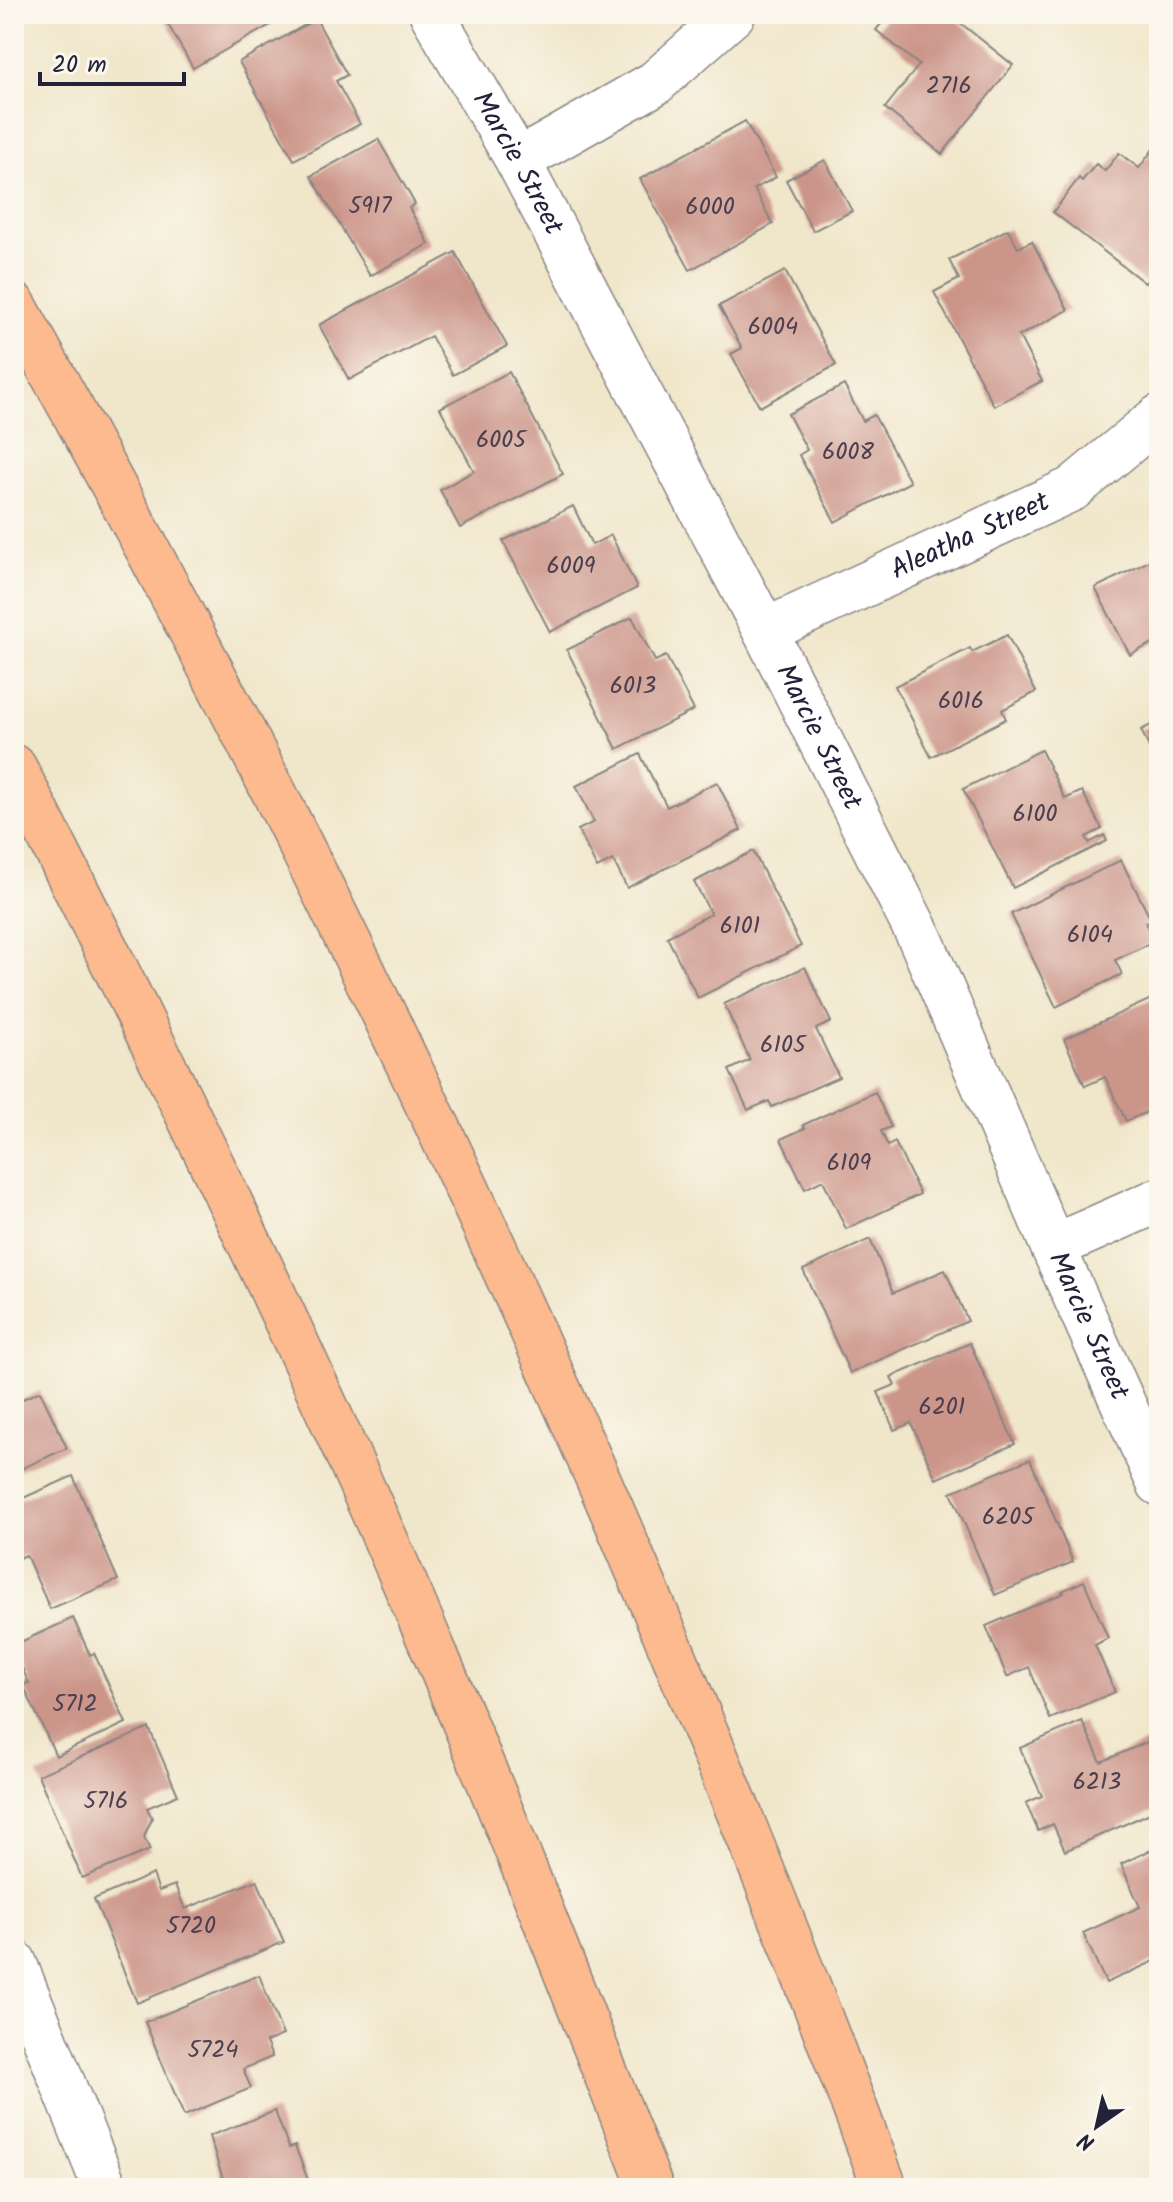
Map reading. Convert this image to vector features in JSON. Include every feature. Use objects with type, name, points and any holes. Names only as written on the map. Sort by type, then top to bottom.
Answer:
[{"type":"highway","points":[[14,305],[188,622],[282,805],[540,1348],[722,1770],[814,1998],[885,2188]]},
{"type":"highway","points":[[14,767],[113,961],[297,1344],[437,1657],[651,2188]]},
{"type":"highway","points":[[814,1998],[899,2188]]},
{"type":"street","name":"Marcie Street","points":[[432,14],[518,161],[765,631],[921,940],[1159,1483]]},
{"type":"street","points":[[518,161],[655,83],[733,14]]},
{"type":"street","name":"Aleatha Street","points":[[765,631],[1072,489],[1159,417]]},
{"type":"street","points":[[1053,1247],[1159,1200]]},
{"type":"street","points":[[14,1962],[105,2188]]},
{"type":"building","points":[[162,14],[290,14],[193,68]]},
{"type":"building","points":[[889,14],[949,14],[1013,65],[942,154],[885,108],[919,65],[876,30]]},
{"type":"building","points":[[316,19],[347,75],[336,81],[360,124],[294,160],[239,62]]},
{"type":"building","points":[[745,121],[776,177],[754,189],[773,224],[690,270],[640,179]]},
{"type":"building","points":[[378,139],[415,204],[409,208],[429,244],[370,276],[311,176]]},
{"type":"building","points":[[1154,148],[1159,152],[1159,265],[1145,283],[1053,212],[1079,178],[1082,181],[1096,164],[1105,171],[1119,153],[1139,168]]},
{"type":"building","points":[[825,160],[852,211],[813,231],[786,180]]},
{"type":"building","points":[[1008,229],[1018,248],[1032,241],[1068,310],[1019,336],[1042,381],[994,406],[934,292],[959,279],[949,260]]},
{"type":"building","points":[[455,252],[507,346],[453,375],[431,336],[349,380],[319,325]]},
{"type":"building","points":[[785,271],[836,365],[760,407],[731,354],[742,348],[719,306]]},
{"type":"building","points":[[509,372],[563,474],[460,528],[440,490],[474,471],[440,408]]},
{"type":"building","points":[[844,385],[863,421],[874,415],[910,482],[835,522],[799,455],[807,450],[788,414]]},
{"type":"building","points":[[573,506],[592,545],[611,535],[637,588],[550,632],[503,541]]},
{"type":"building","points":[[1159,556],[1159,640],[1130,655],[1095,588]]},
{"type":"building","points":[[632,617],[655,661],[666,656],[694,710],[617,749],[567,650]]},
{"type":"building","points":[[1007,635],[1036,692],[1002,710],[1006,719],[931,757],[895,686],[970,648],[972,652]]},
{"type":"building","points":[[1159,721],[1159,768],[1141,730]]},
{"type":"building","points":[[1041,750],[1065,799],[1082,791],[1102,829],[1086,837],[1089,843],[1104,835],[1107,841],[1013,888],[963,789]]},
{"type":"building","points":[[640,754],[667,807],[717,782],[741,830],[627,888],[613,860],[597,868],[578,830],[594,822],[576,786]]},
{"type":"building","points":[[753,851],[801,946],[698,998],[667,937],[711,914],[694,882]]},
{"type":"building","points":[[1121,860],[1152,922],[1146,923],[1148,928],[1159,923],[1159,955],[1153,942],[1115,960],[1122,974],[1056,1007],[1011,914]]},
{"type":"building","points":[[805,967],[831,1022],[816,1029],[839,1077],[772,1107],[769,1101],[748,1110],[729,1070],[750,1060],[724,1004]]},
{"type":"building","points":[[1151,999],[1159,1017],[1159,1107],[1126,1121],[1105,1077],[1085,1086],[1064,1039]]},
{"type":"building","points":[[875,1092],[891,1127],[881,1131],[888,1146],[895,1142],[920,1194],[846,1229],[823,1180],[805,1189],[781,1139],[805,1128],[803,1125]]},
{"type":"building","points":[[870,1239],[893,1293],[945,1270],[968,1321],[850,1373],[803,1270]]},
{"type":"building","points":[[970,1343],[1015,1444],[936,1479],[911,1423],[894,1430],[878,1392],[895,1385],[891,1377]]},
{"type":"building","points":[[40,1391],[67,1448],[14,1472],[14,1403]]},
{"type":"building","points":[[1030,1459],[1073,1562],[995,1595],[951,1492]]},
{"type":"building","points":[[73,1476],[118,1580],[50,1609],[26,1555],[14,1560],[14,1502]]},
{"type":"building","points":[[1084,1581],[1108,1638],[1095,1645],[1115,1692],[1050,1719],[1029,1667],[1007,1677],[986,1626],[1064,1593],[1062,1591]]},
{"type":"building","points":[[73,1618],[90,1655],[94,1653],[126,1723],[56,1756],[23,1685],[29,1683],[14,1645]]},
{"type":"building","points":[[1082,1721],[1101,1762],[1147,1742],[1159,1768],[1159,1809],[1065,1851],[1053,1824],[1038,1831],[1026,1803],[1042,1796],[1020,1748]]},
{"type":"building","points":[[149,1728],[178,1795],[147,1808],[152,1818],[144,1837],[150,1850],[82,1878],[38,1775]]},
{"type":"building","points":[[1159,1846],[1159,1959],[1106,1983],[1083,1933],[1140,1907],[1121,1864]]},
{"type":"building","points":[[153,1874],[159,1891],[175,1885],[185,1909],[257,1880],[284,1942],[137,2003],[94,1899]]},
{"type":"building","points":[[259,1975],[283,2035],[266,2042],[272,2057],[243,2069],[251,2088],[184,2116],[145,2022]]},
{"type":"building","points":[[275,2111],[289,2148],[295,2146],[311,2188],[226,2188],[209,2136]]}]
